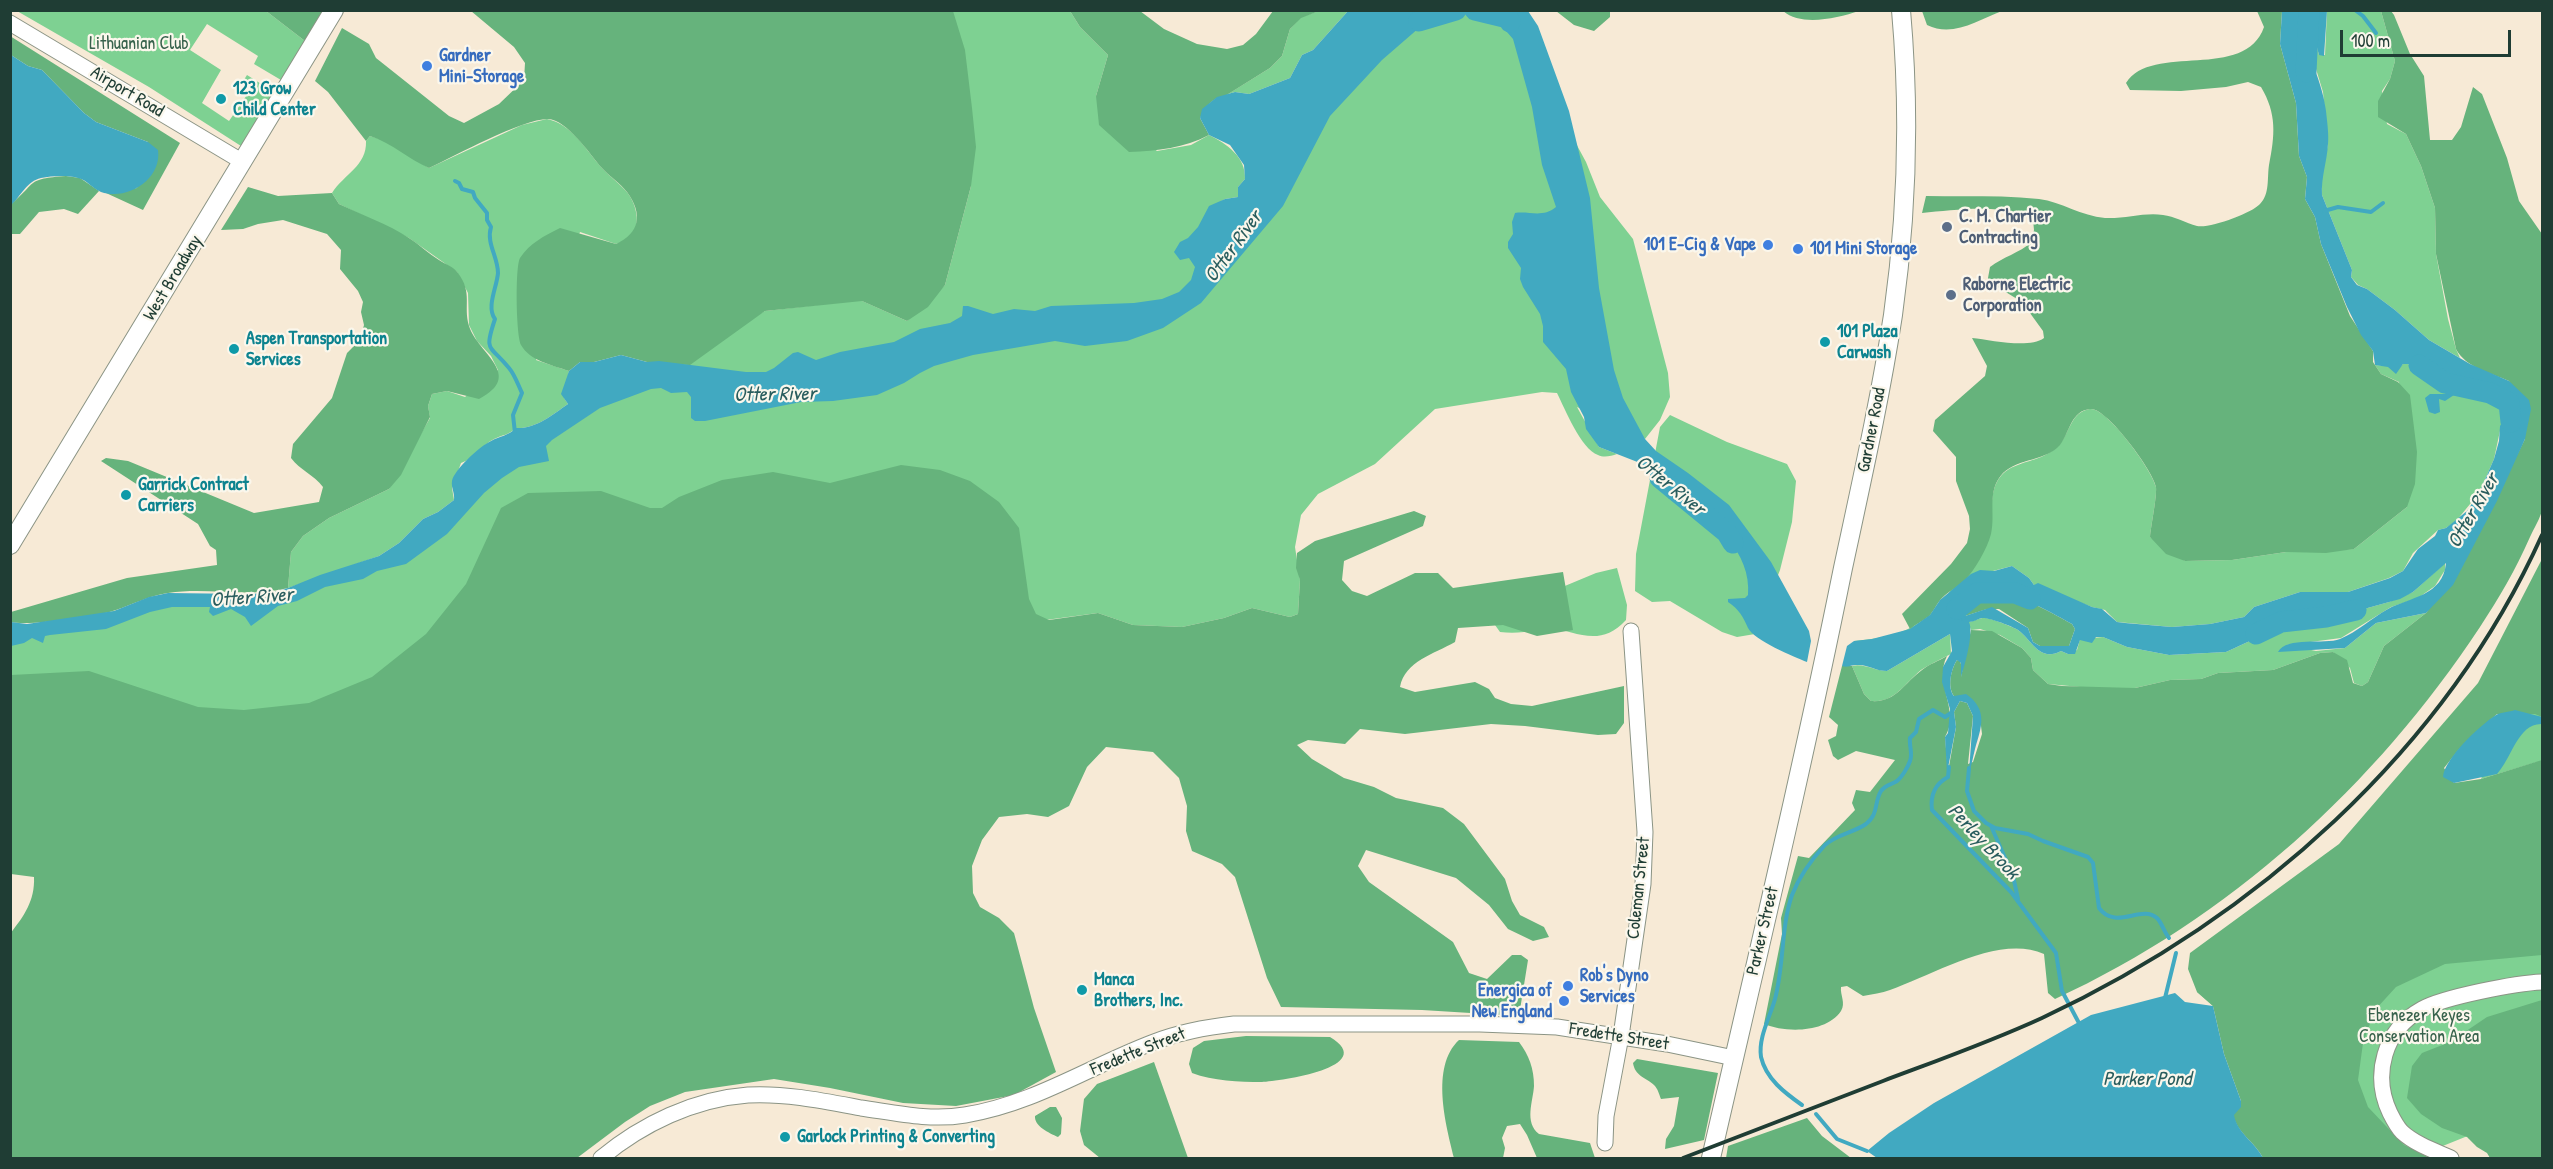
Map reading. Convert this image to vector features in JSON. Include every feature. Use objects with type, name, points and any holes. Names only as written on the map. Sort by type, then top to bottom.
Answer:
[{"type":"main road","name":"West Broadway","points":[[10,545],[334,10]]},
{"type":"main road","name":"Gardner Road","points":[[1816,703],[1893,315],[1901,232],[1905,147],[1906,74],[1901,10]]},
{"type":"main road","name":"Parker Street","points":[[1711,1158],[1816,703]]},
{"type":"street","name":"Airport Road","points":[[10,23],[243,162]]},
{"type":"street","name":"Coleman Street","points":[[1605,1143],[1606,1116],[1621,1036],[1645,855],[1631,631]]},
{"type":"street","points":[[2451,1158],[2411,1138],[2394,1120],[2381,1088],[2382,1068],[2391,1039],[2402,1025],[2423,1008],[2472,994],[2542,981]]},
{"type":"street","name":"Fredette Street","points":[[601,1158],[618,1144],[666,1116],[699,1105],[741,1096],[771,1095],[815,1100],[929,1118],[953,1117],[987,1111],[1035,1096],[1154,1042],[1182,1033],[1221,1026],[1267,1023],[1480,1024],[1557,1027],[1621,1036],[1734,1058]]},
{"type":"green space","points":[[1452,10],[1481,11],[1508,18],[1586,162],[1600,197],[1633,239],[1668,373],[1670,397],[1660,420],[1645,439],[1577,407],[1599,447],[1617,454],[1605,457],[1598,455],[1580,437],[1557,393],[1542,392],[1435,409],[1375,464],[1318,494],[1301,515],[1295,547],[1300,580],[1298,614],[1290,617],[1252,608],[1224,618],[1182,627],[1133,625],[1098,613],[1023,623],[479,577],[86,1026],[11,709],[11,631],[20,633],[158,601],[244,602],[392,563],[509,450],[765,311],[860,300],[907,321],[945,285],[971,186],[941,11],[1070,11],[1080,27],[1108,55],[1096,96],[1157,151],[1191,145],[1209,135],[1229,147],[1239,158],[1245,179],[1238,187],[1238,197],[1225,199],[1216,204],[1225,223],[1290,143],[1410,23]]},
{"type":"green space","points":[[1922,10],[2002,11],[1965,26],[1946,30],[1927,25]]},
{"type":"green space","name":"Lithuanian Club","points":[[17,11],[266,11],[305,41],[281,80],[254,64],[258,56],[207,24],[190,50],[221,70],[202,103],[229,121],[251,89],[242,83],[247,75],[274,92],[241,146],[149,87]]},
{"type":"green space","points":[[266,11],[324,11],[305,41]]},
{"type":"green space","points":[[471,11],[953,11],[965,50],[976,147],[971,186],[945,285],[928,307],[907,321],[862,301],[765,311],[690,365],[647,362],[621,355],[594,362],[580,362],[569,371],[536,359],[525,350],[519,338],[517,287],[520,258],[533,244],[560,228],[616,244],[624,240],[634,229],[637,215],[627,192],[601,167],[570,131],[563,125],[548,119],[506,131],[429,168],[378,139],[370,136],[366,141],[328,92],[315,81],[342,28],[369,44],[376,58],[449,116],[464,123],[499,104],[524,80],[525,63],[514,47]]},
{"type":"green space","points":[[1070,11],[1140,11],[1164,29],[1197,44],[1227,49],[1243,45],[1256,34],[1273,11],[1319,11],[1301,18],[1290,29],[1282,56],[1270,68],[1210,103],[1200,118],[1209,135],[1170,148],[1129,152],[1099,125],[1096,96],[1108,55],[1080,27]]},
{"type":"green space","points":[[1319,11],[1348,11],[1313,50],[1302,55],[1290,78],[1249,94],[1235,92],[1228,94],[1270,68],[1282,56],[1290,29],[1301,17]]},
{"type":"green space","points":[[1556,11],[1610,11],[1610,17],[1594,31],[1574,25]]},
{"type":"green space","points":[[1783,11],[1859,11],[1820,20],[1810,20],[1791,16]]},
{"type":"green space","points":[[2257,11],[2282,11],[2280,44],[2296,103],[2299,156],[2307,177],[2305,199],[2315,217],[2321,244],[2350,316],[2373,351],[2373,362],[2381,374],[2398,382],[2410,395],[2417,452],[2415,484],[2407,507],[2354,549],[2326,553],[2286,552],[2232,560],[2185,561],[2166,554],[2150,537],[2156,487],[2139,455],[2108,419],[2098,411],[2084,410],[2075,417],[2060,445],[2054,450],[2009,468],[2003,473],[1993,495],[1991,534],[1980,559],[1964,581],[1942,598],[1929,616],[1910,629],[1902,614],[1951,564],[1967,543],[1970,529],[1969,516],[1956,481],[1956,457],[1933,431],[1935,420],[1985,376],[1987,366],[1972,338],[2029,343],[2044,338],[2043,331],[2022,302],[1991,283],[1988,278],[1990,267],[2032,242],[2033,219],[1993,209],[1922,213],[1926,196],[2039,199],[2096,217],[2156,214],[2197,226],[2220,223],[2248,212],[2260,204],[2265,196],[2273,144],[2270,106],[2261,87],[2248,82],[2226,87],[2181,91],[2130,90],[2126,83],[2139,71],[2156,65],[2219,58],[2238,53],[2254,44],[2264,27]]},
{"type":"green space","points":[[2302,11],[2314,11],[2314,36],[2319,55],[2325,55],[2327,11],[2381,11],[2395,61],[2390,79],[2382,91],[2387,124],[2406,134],[2421,166],[2435,208],[2436,254],[2448,319],[2460,358],[2429,340],[2395,310],[2358,285],[2351,277],[2352,270],[2322,195],[2321,180],[2328,144],[2323,92],[2303,26]]},
{"type":"green space","points":[[2381,11],[2391,11],[2394,15],[2410,54],[2424,76],[2430,140],[2452,140],[2461,127],[2473,87],[2482,94],[2507,158],[2519,201],[2542,234],[2543,503],[2540,517],[2525,549],[2494,605],[2439,685],[2394,741],[2345,793],[2293,843],[2238,888],[2180,929],[2119,967],[2055,999],[2048,993],[2044,954],[2026,949],[2007,949],[1966,959],[1884,992],[1863,996],[1847,986],[1841,987],[1843,1005],[1841,1011],[1826,1024],[1794,1030],[1764,1024],[1782,934],[1781,918],[1798,856],[1809,858],[1855,810],[1852,803],[1856,790],[1870,792],[1895,760],[1856,751],[1838,760],[1833,756],[1828,740],[1836,736],[1838,725],[1829,717],[1842,666],[1852,666],[1864,694],[1871,701],[1880,701],[1899,691],[1925,668],[1947,656],[1943,676],[1950,717],[1945,737],[1948,772],[1956,727],[1954,712],[1960,701],[1967,703],[1973,716],[1968,764],[1973,762],[1982,734],[1979,710],[1958,696],[1954,696],[1950,683],[1957,660],[1960,661],[1962,667],[1961,677],[1971,630],[1992,631],[2022,648],[2031,658],[2033,670],[2048,684],[2135,688],[2170,680],[2201,679],[2218,673],[2273,670],[2320,653],[2333,652],[2347,660],[2353,683],[2362,686],[2368,682],[2384,646],[2426,613],[2462,564],[2525,439],[2509,381],[2472,365],[2460,356],[2456,349],[2436,254],[2435,208],[2421,166],[2406,134],[2378,117],[2378,101],[2390,79],[2395,61]]},
{"type":"green space","points":[[10,36],[180,143],[143,210],[106,193],[137,188],[148,142],[96,122],[84,113],[42,70],[28,66],[11,55]]},
{"type":"green space","points":[[547,119],[564,126],[571,132],[602,168],[626,191],[633,201],[637,221],[636,228],[628,239],[616,244],[580,232],[536,360],[569,371],[564,398],[568,404],[537,424],[516,428],[494,439],[461,463],[452,488],[454,500],[438,512],[423,519],[399,543],[379,556],[288,588],[291,552],[303,536],[329,518],[389,489],[430,418],[428,406],[432,394],[447,391],[465,397],[498,370],[491,356],[477,341],[469,325],[468,293],[457,272],[409,238],[339,204],[332,193],[363,157],[366,141],[370,136],[383,140],[429,168],[522,125]]},
{"type":"green space","points":[[66,176],[80,178],[99,191],[78,214],[64,209],[39,212],[20,234],[11,234],[10,205],[38,180]]},
{"type":"green space","points":[[248,187],[278,196],[332,193],[339,204],[401,233],[454,269],[463,280],[465,287],[469,326],[495,364],[498,381],[492,390],[479,399],[447,391],[432,394],[428,406],[430,417],[401,475],[389,489],[329,518],[303,536],[291,552],[288,588],[258,592],[183,591],[148,598],[116,610],[94,615],[47,622],[11,622],[11,612],[127,578],[217,565],[216,550],[210,546],[198,524],[101,461],[106,458],[128,461],[254,513],[319,502],[323,487],[291,458],[293,444],[332,398],[347,353],[360,340],[364,325],[361,312],[363,302],[358,291],[340,269],[341,250],[327,234],[283,220],[243,229],[221,230]]},
{"type":"green space","points":[[2408,364],[2439,381],[2469,386],[2487,386],[2501,397],[2504,412],[2494,459],[2479,493],[2457,520],[2446,528],[2438,530],[2413,553],[2403,571],[2348,592],[2300,592],[2254,607],[2244,617],[2210,624],[2172,627],[2117,622],[2105,610],[2034,585],[2029,578],[2012,566],[1993,571],[1895,652],[1854,641],[1902,632],[1924,619],[1938,607],[1950,592],[1969,558],[1992,505],[1994,489],[2000,478],[2007,470],[2038,458],[2058,446],[2078,414],[2090,409],[2107,418],[2117,428],[2147,468],[2156,487],[2150,537],[2185,561],[2232,560],[2286,552],[2354,549],[2407,507],[2399,382],[2381,374],[2375,365],[2400,367]]},
{"type":"green space","points":[[1670,415],[1727,442],[1787,464],[1796,481],[1792,522],[1780,570],[1755,634],[1737,637],[1722,632],[1670,601],[1652,602],[1635,591],[1636,554],[1660,427]]},
{"type":"green space","points":[[901,465],[940,470],[970,481],[999,502],[1019,528],[1029,599],[1036,614],[1049,620],[1098,613],[1133,625],[1182,627],[1224,618],[1252,608],[1290,617],[1298,614],[1300,580],[1296,568],[1297,553],[1315,541],[1414,511],[1426,516],[1423,526],[1344,561],[1342,580],[1352,591],[1367,596],[1415,573],[1438,573],[1453,588],[1563,572],[1573,630],[1537,636],[1503,625],[1458,628],[1455,642],[1414,664],[1403,678],[1400,687],[1415,692],[1475,682],[1489,689],[1495,698],[1511,704],[1532,706],[1624,686],[1624,723],[1616,734],[1598,735],[1491,724],[1405,734],[1360,729],[1345,744],[1308,740],[1297,745],[1312,759],[1344,778],[1374,787],[1396,798],[1443,808],[1464,824],[1505,879],[1512,901],[1520,915],[1544,927],[1549,937],[1533,941],[1508,929],[1489,905],[1456,878],[1366,850],[1358,866],[1369,882],[1453,942],[1469,973],[1487,979],[1512,955],[1521,955],[1528,960],[1519,1016],[1422,1010],[1281,1007],[1267,978],[1235,877],[1222,864],[1192,851],[1186,831],[1187,806],[1179,778],[1153,752],[1106,747],[1087,767],[1069,806],[1048,817],[1027,814],[999,817],[982,840],[972,866],[973,893],[980,907],[999,918],[1014,933],[1034,1008],[1056,1072],[1014,1095],[956,1106],[903,1103],[774,1079],[685,1092],[650,1106],[577,1158],[11,1158],[10,934],[31,901],[34,877],[11,874],[11,675],[89,671],[198,707],[244,710],[309,703],[372,677],[426,634],[466,584],[501,508],[528,493],[601,491],[650,508],[662,508],[679,497],[722,480],[773,472],[830,483]]},
{"type":"green space","points":[[2542,559],[2542,717],[2535,714],[2497,714],[2460,748],[2444,768],[2454,783],[2481,779],[2542,760],[2542,955],[2445,964],[2396,987],[2375,1010],[2363,1043],[2358,1080],[2368,1107],[2404,1145],[2430,1158],[2263,1158],[2235,1121],[2233,1115],[2241,1101],[2224,1054],[2213,1006],[2197,992],[2188,969],[2190,953],[2339,844],[2478,683]]},
{"type":"green space","points":[[2445,563],[2445,570],[2435,586],[2418,598],[2391,607],[2341,638],[2287,645],[2316,651],[2345,648],[2376,623],[2426,613],[2384,646],[2368,682],[2362,686],[2354,683],[2350,668],[2333,652],[2320,653],[2273,670],[2218,673],[2201,679],[2170,680],[2135,688],[2091,688],[2048,684],[2033,670],[2031,658],[2022,648],[2000,635],[1980,629],[1971,630],[1968,622],[1986,618],[2007,625],[2020,631],[2035,647],[2046,654],[2061,651],[2068,654],[2077,650],[2080,639],[2103,637],[2127,647],[2169,655],[2226,652],[2265,634],[2289,618],[2335,617],[2389,602],[2413,592]]},
{"type":"green space","points":[[1617,568],[1627,605],[1626,620],[1607,634],[1588,636],[1544,627],[1524,632],[1506,633],[1500,632],[1495,625],[1500,613],[1596,573]]},
{"type":"green space","points":[[1982,591],[2017,597],[2072,624],[2075,629],[2069,646],[2040,646],[2033,642],[2028,628],[1999,609],[1987,609],[1965,616],[1962,613],[1964,607]]},
{"type":"green space","points":[[2542,623],[2542,771],[2537,762],[2481,779]]},
{"type":"green space","points":[[1950,634],[1951,654],[1921,670],[1899,692],[1879,701],[1871,701],[1864,694],[1852,666],[1887,671]]},
{"type":"green space","name":"Ebenezer Keyes Conservation Area","points":[[2542,840],[2542,1106],[2413,1158],[2263,1158],[2213,1006],[2197,992]]},
{"type":"green space","points":[[2542,1000],[2542,1158],[2490,1158],[2467,1137],[2442,1128],[2421,1114],[2407,1098],[2412,1066],[2422,1053],[2450,1042],[2487,1017]]},
{"type":"green space","points":[[1246,1036],[1330,1037],[1342,1048],[1343,1057],[1335,1064],[1321,1070],[1272,1081],[1226,1080],[1192,1073],[1189,1064],[1193,1048],[1204,1041]]},
{"type":"green space","points":[[1459,1040],[1519,1042],[1532,1068],[1534,1086],[1531,1118],[1534,1129],[1539,1134],[1590,1143],[1595,1158],[1537,1158],[1520,1124],[1507,1126],[1502,1138],[1505,1148],[1503,1158],[1454,1158],[1444,1113],[1443,1080],[1450,1051]]},
{"type":"green space","points":[[1637,1059],[1718,1073],[1704,1140],[1665,1149],[1666,1139],[1674,1126],[1679,1097],[1661,1099],[1654,1085],[1636,1071],[1633,1063]]},
{"type":"green space","points":[[1154,1062],[1188,1158],[1100,1158],[1084,1145],[1080,1131],[1084,1099],[1097,1084]]},
{"type":"green space","points":[[1050,1107],[1056,1107],[1062,1118],[1061,1134],[1058,1137],[1043,1129],[1035,1120],[1035,1116]]},
{"type":"green space","points":[[1807,1118],[1822,1136],[1851,1158],[1726,1158],[1728,1146]]},
{"type":"water","points":[[1348,11],[1452,11],[1427,21],[1382,60],[1330,116],[1283,206],[1201,303],[1163,328],[1127,341],[1085,346],[1055,341],[973,355],[934,366],[877,395],[833,401],[801,402],[705,421],[695,421],[691,418],[691,397],[687,392],[671,393],[661,388],[651,389],[600,408],[552,440],[546,446],[549,461],[519,467],[502,478],[484,493],[447,534],[406,564],[377,571],[363,579],[325,587],[297,601],[278,606],[251,626],[245,617],[231,609],[213,616],[209,612],[210,607],[172,607],[150,612],[106,629],[45,636],[43,643],[32,638],[24,643],[11,646],[11,622],[27,624],[114,611],[149,597],[168,593],[271,593],[379,556],[399,543],[423,519],[438,512],[454,500],[452,481],[454,476],[462,465],[481,448],[516,428],[537,424],[568,404],[561,394],[569,371],[580,362],[594,362],[621,355],[647,362],[659,361],[746,372],[766,372],[793,353],[798,352],[816,360],[840,352],[894,342],[920,329],[950,323],[962,316],[963,306],[993,314],[1014,309],[1035,311],[1051,306],[1134,303],[1162,299],[1179,292],[1191,280],[1195,267],[1189,258],[1180,260],[1174,252],[1180,242],[1188,238],[1198,227],[1209,206],[1225,199],[1238,197],[1238,187],[1245,179],[1244,165],[1230,145],[1209,135],[1200,118],[1202,109],[1217,97],[1235,92],[1249,94],[1290,78],[1302,55],[1313,50]]},
{"type":"water","points":[[1481,11],[1528,11],[1538,26],[1569,111],[1590,198],[1599,288],[1614,370],[1623,398],[1645,439],[1656,451],[1729,505],[1771,562],[1809,631],[1811,641],[1807,662],[1758,638],[1748,628],[1738,610],[1728,602],[1728,599],[1745,598],[1748,595],[1748,580],[1737,552],[1718,527],[1684,496],[1669,499],[1663,489],[1663,482],[1640,463],[1599,447],[1586,429],[1584,417],[1571,392],[1566,369],[1543,342],[1540,314],[1523,287],[1520,279],[1521,268],[1508,248],[1508,242],[1513,234],[1512,222],[1515,213],[1541,213],[1556,207],[1542,165],[1532,107],[1513,39],[1495,18]]},
{"type":"water","points":[[2282,11],[2302,11],[2308,49],[2324,98],[2327,123],[2328,144],[2322,195],[2352,270],[2351,277],[2357,285],[2367,289],[2395,310],[2429,340],[2470,364],[2509,381],[2529,400],[2531,409],[2525,439],[2497,501],[2453,585],[2426,613],[2376,623],[2345,648],[2278,652],[2283,647],[2297,642],[2333,641],[2346,636],[2388,609],[2432,589],[2444,574],[2446,563],[2413,592],[2400,599],[2335,617],[2289,618],[2265,634],[2226,652],[2169,655],[2127,647],[2103,637],[2096,637],[2092,643],[2080,640],[2075,654],[2061,651],[2046,654],[2034,647],[2020,631],[2008,625],[1985,618],[1969,622],[1970,641],[1965,665],[1961,677],[1961,663],[1957,660],[1950,683],[1954,696],[1966,694],[1978,706],[1981,713],[1981,727],[1969,772],[1973,716],[1967,703],[1960,701],[1954,712],[1956,727],[1947,773],[1945,737],[1948,733],[1950,709],[1942,682],[1943,667],[1952,651],[1950,634],[1887,671],[1861,665],[1842,666],[1847,646],[1854,641],[1872,639],[1910,629],[1930,615],[1940,600],[1971,574],[1980,570],[1994,571],[2012,566],[2029,578],[2034,585],[2038,583],[2092,607],[2102,609],[2117,622],[2172,627],[2210,624],[2244,617],[2254,607],[2300,592],[2348,592],[2390,578],[2403,571],[2418,549],[2435,536],[2438,530],[2446,528],[2467,511],[2479,493],[2499,441],[2504,404],[2501,397],[2487,386],[2462,384],[2457,393],[2445,401],[2439,399],[2440,412],[2435,414],[2429,412],[2425,398],[2430,394],[2450,394],[2454,389],[2453,384],[2428,377],[2409,364],[2403,364],[2396,374],[2388,367],[2375,365],[2373,351],[2361,335],[2347,307],[2321,244],[2315,217],[2305,199],[2307,177],[2299,156],[2296,103],[2280,44]],"holes":[[[1982,591],[2017,597],[2072,624],[2075,629],[2069,646],[2040,646],[2033,642],[2028,628],[1992,607],[1965,616],[1962,613],[1964,607]]]},
{"type":"water","points":[[2314,11],[2327,11],[2324,56],[2319,55],[2314,36]]},
{"type":"water","points":[[11,55],[28,66],[42,70],[84,113],[96,122],[148,142],[158,150],[155,170],[149,178],[132,190],[111,194],[98,191],[78,178],[60,176],[41,178],[28,185],[11,205]]},
{"type":"water","points":[[2515,710],[2542,717],[2542,724],[2534,725],[2521,735],[2497,774],[2454,783],[2443,777],[2449,761],[2472,734],[2496,715]]},
{"type":"water","name":"Parker Pond","points":[[2175,993],[2185,1002],[2213,1006],[2224,1054],[2241,1101],[2241,1107],[2234,1115],[2242,1132],[2263,1158],[1877,1158],[1867,1151],[1889,1133],[1934,1103],[2091,1015]]},
{"type":"waterway","name":"Otter River","points":[[1419,21],[1456,10]]},
{"type":"waterway","name":"Otter River","points":[[1475,10],[1508,18],[1510,22]]},
{"type":"waterway","name":"Otter River","points":[[2306,72],[2309,10]]},
{"type":"waterway","points":[[2355,10],[2363,16],[2376,33]]},
{"type":"waterway","points":[[455,181],[462,189],[473,192],[487,213],[487,220],[491,227],[490,239],[498,273],[492,303],[495,319],[489,343],[515,377],[522,393],[513,415],[515,433]]},
{"type":"waterway","points":[[2324,211],[2338,207],[2371,212],[2383,203]]},
{"type":"waterway","name":"Otter River","points":[[2419,365],[2445,383],[2490,393],[2509,403],[2511,422]]},
{"type":"waterway","name":"Otter River","points":[[1660,478],[1727,533],[1733,543]]},
{"type":"waterway","name":"Otter River","points":[[1957,609],[1977,593],[2015,593],[2030,599]]},
{"type":"waterway","name":"Perley Brook","points":[[1963,619],[1965,602]]},
{"type":"waterway","name":"Otter River","points":[[2256,634],[2281,622],[2326,617],[2356,610]]},
{"type":"waterway","points":[[1802,1105],[1772,1079],[1761,1057],[1763,1035],[1778,986],[1786,920],[1792,895],[1806,868],[1825,845],[1866,824],[1873,816],[1881,791],[1899,779],[1908,766],[1911,756],[1910,738],[1916,732],[1919,719],[1933,710],[1945,717],[1951,713]]},
{"type":"waterway","name":"Perley Brook","points":[[1949,767],[1948,777],[1934,790],[1932,810],[2011,892],[2056,953],[2062,991],[2080,1025]]},
{"type":"waterway","name":"Perley Brook","points":[[1969,768],[1967,791],[1974,811],[1986,823],[1995,828],[2028,834],[2088,857],[2093,863],[2099,908],[2106,914],[2121,918],[2151,914],[2159,920],[2169,938]]},
{"type":"waterway","name":"Perley Brook","points":[[1991,826],[2013,876],[2018,899]]},
{"type":"waterway","name":"Perley Brook","points":[[2165,998],[2176,953]]},
{"type":"waterway","points":[[1816,1114],[1837,1139],[1867,1151]]},
{"type":"railway","points":[[1683,1158],[2022,1027],[2121,977],[2196,931],[2268,878],[2335,820],[2397,757],[2452,688],[2501,614],[2542,535]]},
{"type":"place","name":"Gardner Mini-Storage","points":[[427,66]]},
{"type":"place","name":"123 Grow Child Center","points":[[221,99]]},
{"type":"place","name":"C. M. Chartier Contracting","points":[[1947,227]]},
{"type":"place","name":"101 E-Cig & Vape","points":[[1768,245]]},
{"type":"place","name":"101 Mini Storage","points":[[1798,249]]},
{"type":"place","name":"Raborne Electric Corporation","points":[[1951,295]]},
{"type":"place","name":"101 Plaza Carwash","points":[[1825,342]]},
{"type":"place","name":"Aspen Transportation Services","points":[[234,349]]},
{"type":"place","name":"Garrick Contract Carriers","points":[[126,495]]},
{"type":"place","name":"Rob's Dyno Services","points":[[1568,986]]},
{"type":"place","name":"Manca Brothers, Inc.","points":[[1082,990]]},
{"type":"place","name":"Energica of New England","points":[[1564,1001]]},
{"type":"place","name":"Garlock Printing & Converting","points":[[785,1137]]}]
